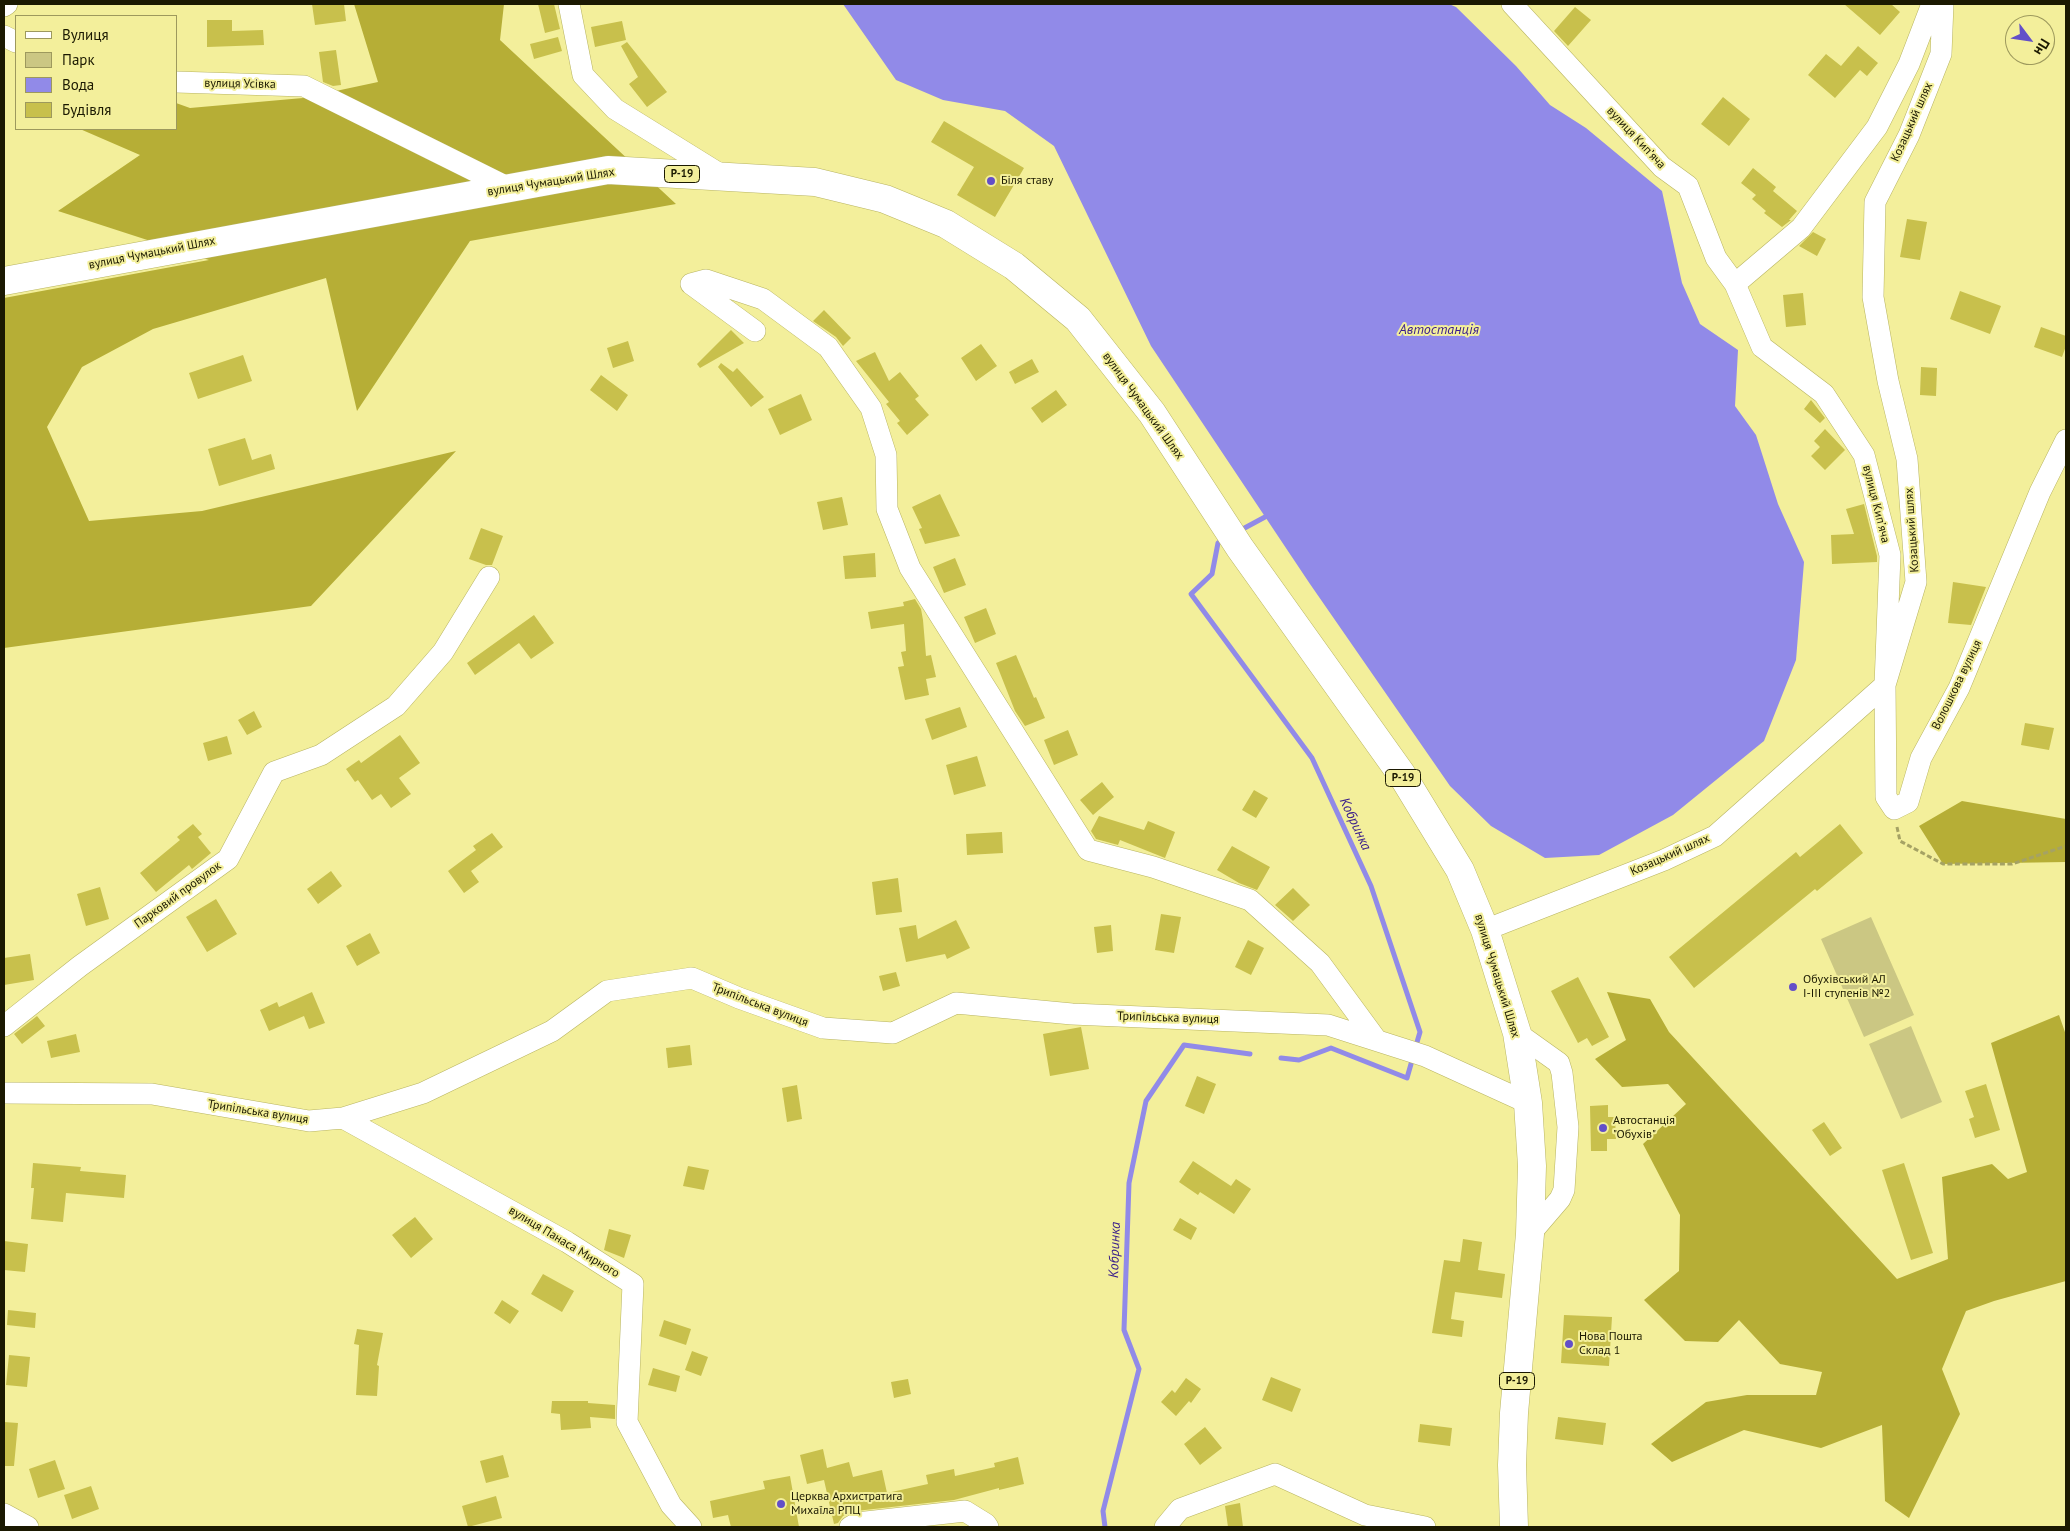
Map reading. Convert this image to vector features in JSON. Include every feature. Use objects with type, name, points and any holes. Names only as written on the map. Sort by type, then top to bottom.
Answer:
[{"type":"main road","name":"вулиця Чумацький Шлях","points":[[4,281],[608,170],[815,182],[885,200],[946,224],[1014,266],[1078,318],[1152,413],[1240,548],[1402,776],[1460,870],[1485,930],[1517,1033],[1528,1104],[1532,1166],[1530,1234],[1514,1413],[1512,1465],[1514,1527]]},
{"type":"street","points":[[569,4],[583,75],[615,109],[723,176]]},
{"type":"street","name":"вулиця Кипʼяча","points":[[1512,4],[1662,168],[1688,186],[1716,258],[1736,284],[1762,347],[1824,394],[1864,455],[1890,555],[1885,685]]},
{"type":"street","points":[[1736,284],[1801,228],[1877,127],[1910,64],[1932,4]]},
{"type":"street","name":"Козацький шлях","points":[[1485,930],[1664,860],[1715,836],[1885,685],[1916,582],[1907,459],[1888,381],[1873,297],[1875,202],[1909,135],[1941,54],[1943,4]]},
{"type":"street","name":"вулиця Усівка","points":[[178,82],[304,86],[509,188]]},
{"type":"street","points":[[755,331],[692,284],[706,280],[763,299],[828,347],[871,408],[886,455],[887,509],[910,568],[1088,850],[1153,867],[1250,900],[1320,963],[1375,1038]]},
{"type":"street","name":"Волошкова вулиця","points":[[1894,809],[1908,802],[1921,758],[1959,688],[2040,492],[2066,440]]},
{"type":"street","name":"Парковий провулок","points":[[4,1026],[80,966],[228,858],[274,772],[322,755],[396,706],[443,652],[489,577]]},
{"type":"street","points":[[1885,685],[1886,797],[1894,809]]},
{"type":"street","name":"Трипільська вулиця","points":[[4,1093],[152,1094],[308,1121],[343,1118],[423,1093],[552,1031],[607,991],[692,978],[739,998],[823,1028],[893,1034],[956,1003],[1072,1014],[1328,1024],[1375,1038],[1424,1056],[1528,1104]]},
{"type":"street","points":[[1517,1033],[1559,1063],[1562,1072],[1568,1127],[1564,1190],[1560,1198],[1530,1234]]},
{"type":"street","name":"вулиця Панаса Мирного","points":[[343,1118],[567,1242],[633,1284],[627,1422],[671,1505],[691,1527]]},
{"type":"street","points":[[1165,1527],[1180,1509],[1274,1474],[1365,1515],[1425,1527]]},
{"type":"street","points":[[850,1527],[856,1523],[965,1511],[988,1527]]},
{"type":"street","points":[[4,1514],[28,1527]]},
{"type":"path","points":[[1894,809],[1900,841],[1943,864],[2012,864],[2066,846]]},
{"type":"green space","points":[[1871,917],[1914,1015],[1864,1037],[1821,939]]},
{"type":"green space","points":[[1911,1026],[1942,1102],[1901,1119],[1869,1044]]},
{"type":"shaded area","points":[[354,4],[504,4],[500,40],[676,204],[470,241],[357,411],[326,278],[153,329],[82,367],[47,427],[89,521],[202,511],[456,451],[311,606],[4,648],[4,298],[209,260],[58,211],[140,155],[82,130],[178,130],[178,104],[190,108],[303,98],[378,82]]},
{"type":"shaded area","points":[[1962,801],[2066,819],[2066,862],[1943,864],[1919,826]]},
{"type":"shaded area","points":[[1607,992],[1650,999],[1669,1032],[1897,1279],[1948,1259],[1942,1177],[1992,1164],[2008,1179],[2027,1172],[1991,1043],[2059,1015],[2066,1035],[2066,1281],[1994,1301],[1966,1311],[1942,1369],[1960,1414],[1909,1518],[1885,1501],[1882,1425],[1821,1448],[1744,1430],[1672,1462],[1651,1444],[1706,1402],[1747,1395],[1816,1395],[1822,1372],[1780,1364],[1739,1320],[1718,1342],[1685,1341],[1644,1300],[1679,1271],[1680,1215],[1643,1144],[1686,1104],[1668,1084],[1622,1087],[1595,1059],[1626,1040]]},
{"type":"water","name":"Автостанція","points":[[843,4],[1449,4],[1456,7],[1516,66],[1550,105],[1586,128],[1662,191],[1682,283],[1700,324],[1738,350],[1735,406],[1756,435],[1778,504],[1804,562],[1796,660],[1764,741],[1673,815],[1599,855],[1545,858],[1491,826],[1450,786],[1310,584],[1151,346],[1054,146],[1005,111],[943,100],[896,80]]},
{"type":"building","points":[[312,4],[344,4],[346,21],[315,25]]},
{"type":"building","points":[[538,4],[554,4],[560,29],[545,33]]},
{"type":"building","points":[[1844,4],[1891,4],[1900,12],[1880,35]]},
{"type":"building","points":[[1575,7],[1591,20],[1568,46],[1554,31]]},
{"type":"building","points":[[207,20],[232,20],[232,31],[263,30],[264,45],[207,47]]},
{"type":"building","points":[[622,21],[626,40],[595,47],[591,27]]},
{"type":"building","points":[[558,37],[562,51],[534,59],[530,44]]},
{"type":"building","points":[[627,42],[667,92],[647,107],[629,84],[638,77],[621,46]]},
{"type":"building","points":[[1858,46],[1878,63],[1867,76],[1860,70],[1835,98],[1808,75],[1826,54],[1841,66]]},
{"type":"building","points":[[336,50],[341,85],[333,86],[323,82],[319,52]]},
{"type":"building","points":[[1723,97],[1750,119],[1729,146],[1701,124]]},
{"type":"building","name":"Біля ставу","points":[[944,121],[1024,168],[995,217],[957,195],[974,167],[931,142]]},
{"type":"building","points":[[1753,168],[1776,187],[1773,191],[1797,211],[1789,220],[1791,220],[1782,227],[1764,213],[1766,211],[1752,199],[1756,195],[1741,183]]},
{"type":"building","points":[[1907,219],[1927,222],[1920,260],[1900,257]]},
{"type":"building","points":[[1813,232],[1826,239],[1817,256],[1799,246]]},
{"type":"building","points":[[1960,291],[2001,306],[1990,334],[1950,319]]},
{"type":"building","points":[[1803,293],[1806,325],[1786,327],[1783,295]]},
{"type":"building","points":[[824,310],[851,338],[843,346],[836,337],[813,321]]},
{"type":"building","points":[[2041,327],[2066,336],[2066,346],[2062,357],[2034,347]]},
{"type":"building","points":[[731,330],[744,343],[700,368],[697,364]]},
{"type":"building","points":[[628,341],[634,361],[613,368],[607,348]]},
{"type":"building","points":[[981,344],[997,366],[976,381],[961,358]]},
{"type":"building","points":[[875,352],[889,381],[900,372],[919,396],[915,399],[929,415],[907,435],[897,423],[900,421],[886,404],[889,402],[856,361]]},
{"type":"building","points":[[243,355],[252,381],[198,399],[189,373]]},
{"type":"building","points":[[1032,359],[1039,372],[1015,384],[1009,372]]},
{"type":"building","points":[[721,363],[733,372],[737,368],[764,397],[751,407],[718,367]]},
{"type":"building","points":[[1921,367],[1937,368],[1936,396],[1920,395]]},
{"type":"building","points":[[601,375],[628,395],[617,411],[590,390]]},
{"type":"building","points":[[1056,390],[1067,405],[1042,423],[1031,408]]},
{"type":"building","points":[[801,394],[812,420],[780,435],[768,409]]},
{"type":"building","points":[[1811,400],[1825,418],[1820,423],[1804,409]]},
{"type":"building","points":[[1825,429],[1845,450],[1825,470],[1811,456],[1820,447],[1814,441]]},
{"type":"building","points":[[245,438],[252,460],[271,454],[275,469],[219,486],[208,449]]},
{"type":"building","points":[[940,494],[960,536],[925,544],[919,529],[922,528],[912,507]]},
{"type":"building","points":[[842,497],[848,525],[823,530],[817,502]]},
{"type":"building","points":[[1864,504],[1877,562],[1832,564],[1831,535],[1854,534],[1846,509]]},
{"type":"building","points":[[481,528],[503,536],[492,565],[486,565],[469,559]]},
{"type":"building","points":[[875,553],[876,577],[845,579],[843,556]]},
{"type":"building","points":[[955,558],[966,585],[944,593],[933,567]]},
{"type":"building","points":[[1953,582],[1986,587],[1971,625],[1948,623]]},
{"type":"building","points":[[915,599],[921,609],[926,656],[931,655],[936,677],[926,679],[929,695],[905,700],[898,667],[904,666],[901,652],[906,651],[904,624],[871,629],[868,612],[904,606],[903,602]]},
{"type":"building","points":[[986,608],[996,634],[975,643],[964,617]]},
{"type":"building","points":[[534,615],[554,643],[531,659],[519,643],[475,675],[467,663]]},
{"type":"building","points":[[1016,655],[1034,698],[1036,697],[1045,718],[1025,726],[1015,711],[996,663]]},
{"type":"building","points":[[960,707],[967,727],[932,740],[925,719]]},
{"type":"building","points":[[254,711],[262,727],[247,735],[238,720]]},
{"type":"building","points":[[2025,723],[2054,728],[2049,750],[2021,745]]},
{"type":"building","points":[[1068,730],[1078,755],[1054,765],[1044,740]]},
{"type":"building","points":[[400,735],[420,763],[399,778],[411,794],[391,808],[381,794],[372,800],[358,780],[355,782],[346,769],[359,760],[361,763]]},
{"type":"building","points":[[227,736],[232,754],[208,761],[203,743]]},
{"type":"building","points":[[977,756],[986,786],[954,795],[946,765]]},
{"type":"building","points":[[1102,782],[1114,797],[1093,815],[1080,800]]},
{"type":"building","points":[[1254,790],[1268,798],[1256,818],[1242,810]]},
{"type":"building","points":[[1099,816],[1144,830],[1148,821],[1175,832],[1165,858],[1120,840],[1118,845],[1096,839],[1091,831]]},
{"type":"building","points":[[193,824],[202,834],[198,837],[211,853],[192,869],[189,865],[156,892],[140,873],[180,840],[177,837]]},
{"type":"building","points":[[1840,824],[1863,853],[1817,891],[1815,889],[1694,988],[1669,957],[1796,852],[1800,857]]},
{"type":"building","points":[[1002,832],[1003,853],[967,855],[966,834]]},
{"type":"building","points":[[492,833],[503,847],[471,871],[479,882],[464,893],[448,871],[476,850],[473,846]]},
{"type":"building","points":[[1232,846],[1270,867],[1257,890],[1239,883],[1217,870]]},
{"type":"building","points":[[331,871],[342,886],[318,904],[307,889]]},
{"type":"building","points":[[898,878],[902,912],[876,915],[872,882]]},
{"type":"building","points":[[100,887],[109,919],[86,926],[77,894]]},
{"type":"building","points":[[1293,888],[1310,905],[1293,921],[1275,905]]},
{"type":"building","points":[[216,899],[237,934],[207,952],[186,917]]},
{"type":"building","points":[[1161,914],[1181,917],[1174,953],[1155,950]]},
{"type":"building","points":[[956,920],[970,948],[947,959],[945,954],[906,962],[899,928],[916,925],[918,939]]},
{"type":"building","points":[[1111,925],[1113,951],[1097,953],[1094,927]]},
{"type":"building","points":[[370,933],[380,953],[357,966],[346,946]]},
{"type":"building","points":[[1248,940],[1264,948],[1251,975],[1235,967]]},
{"type":"building","points":[[30,954],[34,980],[4,985],[4,958]]},
{"type":"building","points":[[896,972],[900,986],[883,991],[879,976]]},
{"type":"building","points":[[1578,977],[1609,1037],[1592,1046],[1587,1038],[1578,1043],[1551,991]]},
{"type":"building","points":[[312,992],[325,1023],[309,1029],[304,1016],[269,1031],[260,1010],[277,1002],[279,1007]]},
{"type":"building","points":[[37,1016],[45,1026],[22,1044],[14,1034]]},
{"type":"building","points":[[1081,1027],[1089,1069],[1050,1076],[1043,1034]]},
{"type":"building","points":[[76,1034],[80,1052],[51,1058],[47,1041]]},
{"type":"building","points":[[690,1045],[692,1065],[668,1068],[666,1048]]},
{"type":"building","points":[[1197,1076],[1216,1084],[1204,1114],[1185,1106]]},
{"type":"building","points":[[1986,1084],[2000,1130],[1975,1138],[1969,1119],[1974,1117],[1965,1091]]},
{"type":"building","points":[[797,1085],[802,1119],[787,1122],[782,1088]]},
{"type":"building","name":"Автостанція \"Обухів\"","points":[[1608,1105],[1608,1117],[1615,1117],[1616,1139],[1607,1139],[1607,1151],[1591,1151],[1590,1106]]},
{"type":"building","points":[[1824,1122],[1842,1148],[1830,1156],[1812,1130]]},
{"type":"building","points":[[1193,1161],[1231,1186],[1236,1179],[1251,1189],[1234,1214],[1200,1192],[1198,1195],[1179,1182]]},
{"type":"building","points":[[33,1163],[81,1167],[80,1171],[126,1175],[124,1198],[66,1193],[63,1222],[31,1219],[34,1188],[31,1188]]},
{"type":"building","points":[[1904,1163],[1933,1253],[1911,1260],[1882,1170]]},
{"type":"building","points":[[688,1166],[709,1170],[704,1190],[683,1186]]},
{"type":"building","points":[[415,1217],[433,1239],[411,1258],[392,1235]]},
{"type":"building","points":[[1180,1218],[1197,1228],[1191,1240],[1173,1230]]},
{"type":"building","points":[[609,1229],[631,1235],[624,1258],[604,1250]]},
{"type":"building","points":[[1463,1239],[1482,1242],[1478,1270],[1505,1274],[1502,1298],[1455,1292],[1451,1319],[1464,1321],[1462,1337],[1432,1333],[1444,1260],[1460,1262]]},
{"type":"building","points":[[4,1241],[28,1244],[25,1272],[4,1270]]},
{"type":"building","points":[[543,1274],[574,1291],[562,1312],[531,1294]]},
{"type":"building","points":[[502,1300],[519,1311],[510,1324],[494,1313]]},
{"type":"building","points":[[8,1310],[36,1313],[35,1328],[7,1325]]},
{"type":"building","points":[[1564,1315],[1612,1317],[1609,1366],[1561,1363]]},
{"type":"building","points":[[664,1320],[691,1329],[686,1345],[659,1336]]},
{"type":"building","points":[[357,1329],[383,1333],[377,1365],[379,1366],[377,1396],[356,1395],[359,1345],[354,1344]]},
{"type":"building","points":[[692,1351],[708,1357],[701,1376],[685,1370]]},
{"type":"building","points":[[9,1355],[30,1357],[27,1387],[6,1385]]},
{"type":"building","points":[[653,1368],[680,1376],[676,1392],[648,1385]]},
{"type":"building","points":[[1271,1377],[1301,1389],[1292,1412],[1262,1400]]},
{"type":"building","points":[[1186,1378],[1201,1389],[1191,1403],[1189,1401],[1176,1416],[1161,1402],[1172,1390],[1175,1393]]},
{"type":"building","points":[[908,1379],[911,1394],[894,1398],[891,1382]]},
{"type":"building","points":[[552,1401],[588,1401],[588,1403],[615,1405],[615,1419],[590,1417],[591,1428],[561,1430],[560,1414],[551,1413]]},
{"type":"building","points":[[1558,1417],[1606,1423],[1603,1445],[1555,1439]]},
{"type":"building","points":[[4,1422],[18,1423],[14,1466],[4,1466]]},
{"type":"building","points":[[1420,1424],[1452,1428],[1450,1446],[1418,1442]]},
{"type":"building","points":[[1205,1427],[1222,1448],[1200,1465],[1184,1444]]},
{"type":"building","points":[[823,1449],[827,1468],[849,1462],[853,1477],[882,1470],[887,1493],[928,1484],[926,1475],[954,1469],[955,1476],[995,1467],[994,1463],[1018,1457],[1024,1484],[999,1490],[999,1488],[954,1500],[856,1511],[843,1516],[838,1523],[834,1524],[824,1480],[807,1484],[800,1455]]},
{"type":"building","points":[[503,1455],[509,1477],[486,1483],[480,1461]]},
{"type":"building","points":[[55,1460],[65,1489],[38,1498],[29,1469]]},
{"type":"building","points":[[790,1476],[799,1527],[731,1527],[728,1515],[713,1518],[710,1501],[765,1489],[763,1481]]},
{"type":"building","points":[[91,1486],[99,1509],[72,1519],[64,1495]]},
{"type":"building","points":[[496,1496],[502,1518],[468,1527],[462,1506]]},
{"type":"building","points":[[1240,1503],[1243,1527],[1228,1527],[1225,1506]]},
{"type":"waterway","name":"Кобринка","points":[[1239,531],[1265,517]]},
{"type":"waterway","name":"Кобринка","points":[[1225,538],[1218,543],[1212,574],[1191,594],[1312,758],[1371,886],[1420,1032],[1415,1049]]},
{"type":"waterway","name":"Кобринка","points":[[1105,1527],[1103,1511],[1139,1369],[1124,1330],[1129,1183],[1146,1101],[1184,1045],[1250,1054]]},
{"type":"waterway","name":"Кобринка","points":[[1281,1058],[1299,1060],[1331,1048],[1407,1078],[1413,1057]]},
{"type":"place","name":"Біля ставу","points":[[991,181]]},
{"type":"place","name":"Обухівський АЛ І-ІІІ ступенів №2","points":[[1793,987]]},
{"type":"place","name":"Автостанція \"Обухів\"","points":[[1603,1128]]},
{"type":"place","name":"Нова Пошта Склад 1","points":[[1569,1344]]},
{"type":"place","name":"Церква Архистратига Михаїла РПЦ","points":[[781,1504]]}]
